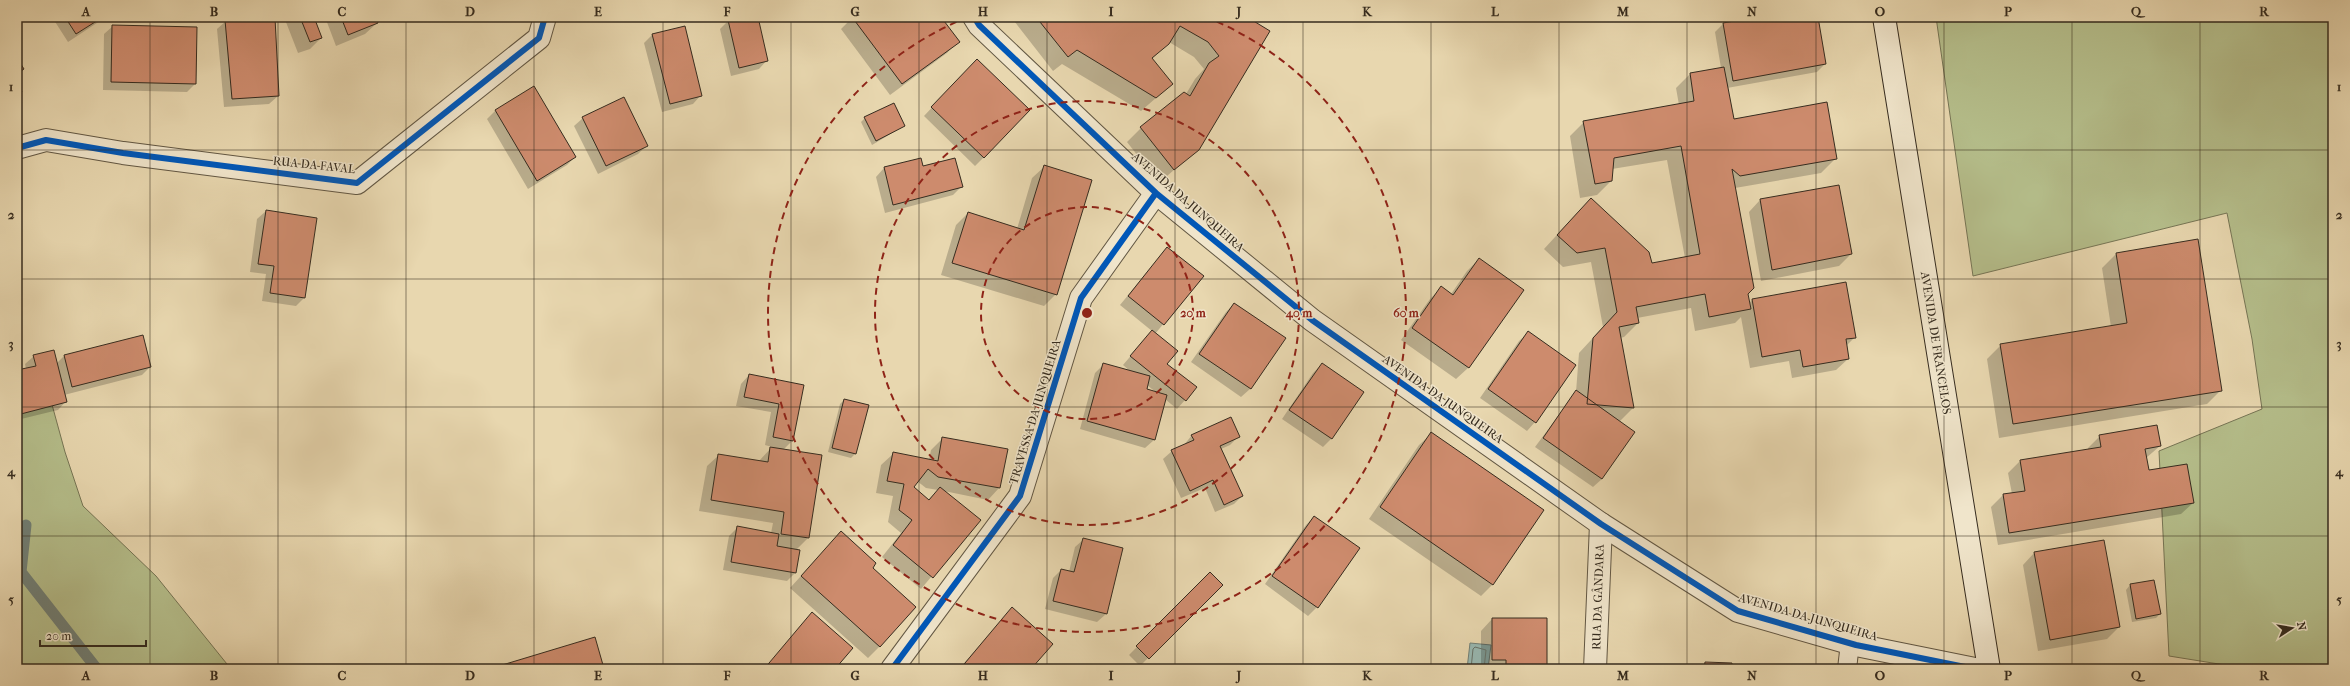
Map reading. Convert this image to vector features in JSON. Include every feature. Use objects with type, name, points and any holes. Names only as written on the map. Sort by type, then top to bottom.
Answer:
[{"type":"street","name":"RUA DA FAVAL","points":[[17,148],[46,140],[123,153],[357,183],[539,38],[545,17]]},
{"type":"street","name":"AVENIDA DA JUNQUEIRA","points":[[974,17],[979,25],[1156,193],[1312,320],[1601,524],[1738,611],[1850,643],[1975,669]]},
{"type":"street","name":"AVENIDA DE FRANCELOS","points":[[1884,17],[1989,669]]},
{"type":"street","name":"TRAVESSA DA JUNQUEIRA","points":[[892,669],[1020,496],[1081,298],[1156,193]]},
{"type":"street","name":"RUA DA GÂNDARA","points":[[1595,669],[1601,524]]},
{"type":"lane","points":[[1846,669],[1850,643]]},
{"type":"green space","points":[[1936,17],[2333,17],[2333,669],[2250,669],[2169,656],[2159,451],[2262,409],[2252,339],[2227,213],[1973,276]]},
{"type":"green space","points":[[51,401],[65,452],[83,506],[156,576],[231,669],[17,669],[17,414]]},
{"type":"water","points":[[1470,643],[1491,645],[1488,669],[1467,669]]},
{"type":"building","points":[[65,17],[103,17],[76,34]]},
{"type":"building","points":[[300,17],[314,17],[322,38],[310,42]]},
{"type":"building","points":[[341,17],[376,17],[378,23],[348,35]]},
{"type":"building","points":[[741,17],[758,17],[768,61],[739,68],[728,20]]},
{"type":"building","points":[[852,17],[941,17],[960,42],[902,84]]},
{"type":"building","points":[[1036,17],[1247,17],[1270,31],[1199,150],[1174,170],[1140,127],[1184,92],[1190,96],[1209,63],[1219,56],[1208,42],[1180,26],[1169,44],[1152,58],[1173,84],[1156,98],[1077,50],[1068,57]]},
{"type":"building","points":[[1757,17],[1818,17],[1826,64],[1733,81],[1723,23]]},
{"type":"building","points":[[275,18],[279,96],[232,99],[225,20]]},
{"type":"building","points":[[112,25],[197,27],[196,84],[111,82]]},
{"type":"building","points":[[685,26],[702,96],[670,104],[652,34]]},
{"type":"building","points":[[17,58],[24,69],[17,74]]},
{"type":"building","points":[[977,59],[1030,110],[984,158],[931,107]]},
{"type":"building","points":[[1724,67],[1734,119],[1827,102],[1837,159],[1740,176],[1732,169],[1754,288],[1748,294],[1751,309],[1709,317],[1705,294],[1636,307],[1639,323],[1619,327],[1634,408],[1587,404],[1593,338],[1617,312],[1605,248],[1577,253],[1557,235],[1591,198],[1649,252],[1652,263],[1700,254],[1681,146],[1614,158],[1612,181],[1595,184],[1583,121],[1694,101],[1690,73]]},
{"type":"building","points":[[17,84],[22,92],[17,95]]},
{"type":"building","points":[[534,86],[576,157],[537,181],[495,110]]},
{"type":"building","points":[[624,97],[648,146],[606,166],[582,117]]},
{"type":"building","points":[[894,103],[905,126],[876,141],[864,117]]},
{"type":"building","points":[[921,158],[923,166],[955,158],[963,187],[893,205],[884,167]]},
{"type":"building","points":[[1044,165],[1092,180],[1057,295],[952,263],[968,212],[1024,230]]},
{"type":"building","points":[[1839,185],[1852,254],[1772,270],[1760,199]]},
{"type":"building","points":[[266,210],[317,218],[305,298],[270,293],[274,266],[258,264]]},
{"type":"building","points":[[2198,239],[2222,391],[2013,424],[2000,344],[2127,323],[2116,253]]},
{"type":"building","points":[[1167,247],[1204,276],[1164,325],[1128,296]]},
{"type":"building","points":[[1479,258],[1524,290],[1469,368],[1412,328],[1441,286],[1453,295]]},
{"type":"building","points":[[1846,282],[1856,338],[1846,339],[1849,359],[1803,367],[1800,350],[1762,357],[1752,299]]},
{"type":"building","points":[[1234,303],[1286,338],[1251,389],[1199,354]]},
{"type":"building","points":[[1152,330],[1178,351],[1167,364],[1197,387],[1186,401],[1130,356]]},
{"type":"building","points":[[1528,331],[1576,365],[1536,423],[1488,389]]},
{"type":"building","points":[[143,335],[151,367],[72,387],[64,355]]},
{"type":"building","points":[[54,350],[67,402],[17,415],[17,370],[36,366],[33,355]]},
{"type":"building","points":[[1103,363],[1150,376],[1147,389],[1167,395],[1155,440],[1087,421]]},
{"type":"building","points":[[1322,363],[1364,392],[1332,439],[1289,410]]},
{"type":"building","points":[[749,374],[804,385],[793,441],[773,437],[779,404],[744,397]]},
{"type":"building","points":[[1576,390],[1635,432],[1602,479],[1543,438]]},
{"type":"building","points":[[844,399],[869,405],[856,454],[832,448]]},
{"type":"building","points":[[1231,417],[1240,437],[1220,446],[1243,496],[1224,505],[1213,480],[1190,491],[1171,450],[1194,440],[1191,435]]},
{"type":"building","points":[[2157,425],[2161,446],[2145,449],[2149,470],[2187,464],[2194,503],[2009,533],[2003,494],[2025,491],[2020,460],[2101,447],[2099,435]]},
{"type":"building","points":[[1431,432],[1544,510],[1493,585],[1380,507]]},
{"type":"building","points":[[942,437],[1008,449],[1000,488],[938,477],[928,469],[914,487],[929,500],[940,487],[981,520],[933,578],[893,545],[912,520],[899,510],[904,484],[887,481],[893,452],[938,461]]},
{"type":"building","points":[[770,447],[822,455],[809,538],[781,534],[784,512],[711,500],[718,454],[768,462]]},
{"type":"building","points":[[1314,516],[1360,548],[1318,608],[1272,576]]},
{"type":"building","points":[[737,526],[779,534],[777,546],[800,550],[796,573],[731,562]]},
{"type":"building","points":[[841,531],[876,563],[873,568],[916,607],[880,647],[801,576]]},
{"type":"building","points":[[1083,538],[1123,548],[1107,614],[1053,601],[1061,569],[1074,572]]},
{"type":"building","points":[[2104,540],[2120,627],[2050,640],[2034,552]]},
{"type":"building","points":[[1210,572],[1223,585],[1149,659],[1136,646]]},
{"type":"building","points":[[2154,580],[2161,614],[2136,619],[2130,584]]},
{"type":"building","points":[[1012,607],[1053,644],[1031,669],[960,669]]},
{"type":"building","points":[[812,612],[853,648],[835,669],[764,669]]},
{"type":"building","points":[[1492,618],[1547,618],[1547,669],[1506,669],[1506,660],[1492,660]]},
{"type":"building","points":[[595,637],[603,665],[591,669],[489,669]]},
{"type":"building","points":[[1705,662],[1732,663],[1732,669],[1704,669]]},
{"type":"waterway","points":[[17,530],[26,525],[21,572],[97,669]]},
{"type":"cycle path","points":[[17,148],[46,140],[123,153],[357,183],[539,38],[545,17]]},
{"type":"cycle path","points":[[974,17],[979,25],[1156,193],[1312,320],[1601,524],[1738,611],[1856,645],[1975,669]]},
{"type":"cycle path","points":[[892,669],[1020,496],[1081,298],[1156,193]]}]
